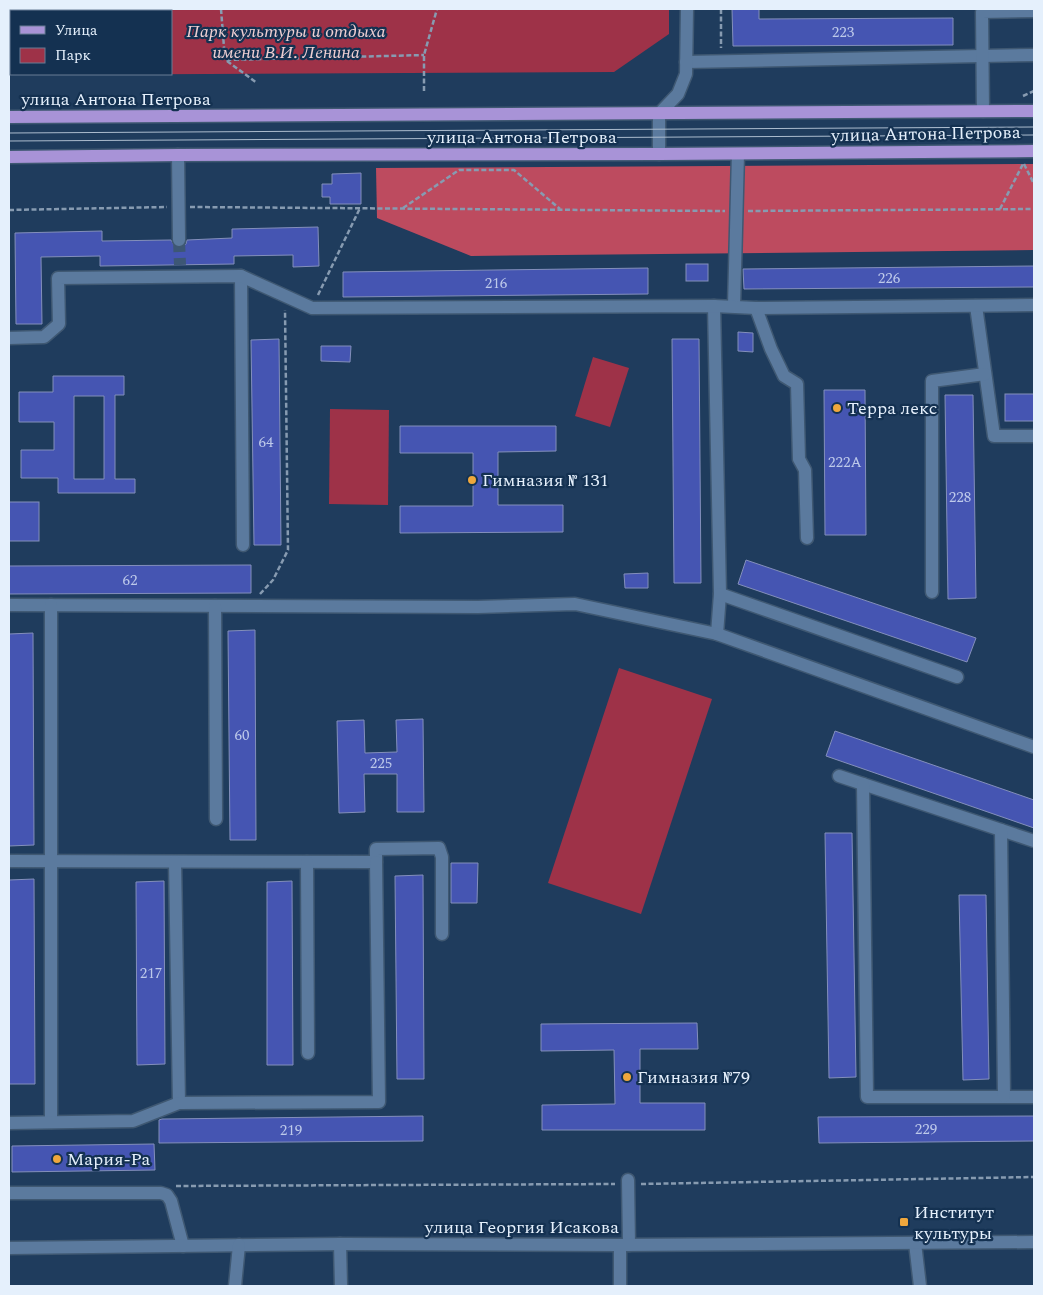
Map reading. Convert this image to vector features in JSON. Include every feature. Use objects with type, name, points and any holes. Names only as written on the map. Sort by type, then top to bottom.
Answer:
[{"type":"main road","name":"улица Антона Петрова","points":[[9,117],[1034,111]]},
{"type":"main road","name":"улица Антона Петрова","points":[[9,157],[178,154],[738,154],[1034,151]]},
{"type":"street","points":[[659,154],[659,114],[678,94],[686,74],[686,9]]},
{"type":"street","points":[[983,112],[982,12],[1034,11]]},
{"type":"street","points":[[686,62],[1034,55]]},
{"type":"street","points":[[178,154],[179,240]]},
{"type":"street","points":[[734,306],[738,154]]},
{"type":"street","points":[[9,338],[44,338],[59,324],[58,278],[180,270],[241,276],[312,308],[714,306],[756,308],[1034,305]]},
{"type":"street","points":[[241,276],[243,545]]},
{"type":"street","points":[[714,306],[720,594],[717,634]]},
{"type":"street","points":[[976,306],[994,436],[1034,436]]},
{"type":"street","points":[[756,308],[771,349],[784,376],[797,384],[799,459],[805,470],[807,538]]},
{"type":"street","points":[[932,592],[932,381],[984,374]]},
{"type":"street","points":[[720,594],[957,677]]},
{"type":"street","points":[[9,605],[250,606],[478,602],[575,604],[717,634],[1034,747]]},
{"type":"street","points":[[51,605],[51,1122]]},
{"type":"street","points":[[215,606],[216,819]]},
{"type":"street","points":[[839,776],[1034,841]]},
{"type":"street","points":[[863,784],[867,1097],[1034,1097]]},
{"type":"street","points":[[1001,830],[1004,1096]]},
{"type":"street","points":[[9,1123],[133,1120],[179,1103],[379,1102],[376,849],[439,848],[442,857],[442,934]]},
{"type":"street","points":[[9,861],[376,862]]},
{"type":"street","points":[[175,862],[179,1103]]},
{"type":"street","points":[[307,862],[308,1053]]},
{"type":"street","points":[[620,1286],[628,1182]]},
{"type":"street","points":[[9,1193],[161,1193],[167,1195],[171,1201],[183,1246]]},
{"type":"street","name":"улица Георгия Исакова","points":[[9,1248],[340,1244],[624,1245],[1034,1242]]},
{"type":"street","points":[[915,1243],[920,1286]]},
{"type":"street","points":[[340,1244],[341,1286]]},
{"type":"street","points":[[235,1286],[238,1246]]},
{"type":"path","points":[[221,9],[225,60],[257,83]]},
{"type":"path","points":[[424,91],[424,55],[437,9]]},
{"type":"path","points":[[225,60],[424,55]]},
{"type":"path","points":[[1023,96],[1034,91]]},
{"type":"path","points":[[1000,209],[1023,162],[1034,184]]},
{"type":"path","points":[[402,208],[459,170],[514,170],[560,210]]},
{"type":"path","points":[[9,210],[179,207],[737,211],[1034,209]]},
{"type":"path","points":[[312,308],[360,208]]},
{"type":"path","points":[[250,606],[272,580],[288,550],[285,296]]},
{"type":"path","points":[[172,1186],[1034,1178]]},
{"type":"green space","name":"Парк культуры и отдыха имени В.И. Ленина","points":[[9,9],[669,9],[669,34],[614,72],[172,74],[172,10],[10,10],[10,75]]},
{"type":"green space","points":[[593,357],[629,368],[610,427],[575,416]]},
{"type":"green space","points":[[330,409],[389,410],[388,505],[329,504]]},
{"type":"green space","points":[[619,668],[712,699],[641,914],[548,883]]},
{"type":"shaded area","points":[[1034,164],[1034,250],[471,256],[377,218],[376,168]]},
{"type":"building","points":[[732,9],[759,9],[759,19],[953,18],[953,45],[733,46]]},
{"type":"building","points":[[361,173],[361,204],[330,204],[330,197],[322,197],[322,184],[332,184],[332,174]]},
{"type":"building","points":[[318,227],[319,266],[293,267],[293,255],[234,256],[234,264],[100,266],[100,256],[41,257],[42,324],[16,324],[15,233],[102,231],[102,241],[171,240],[175,247],[180,248],[186,244],[187,240],[232,238],[232,229]]},
{"type":"building","points":[[686,264],[708,264],[708,281],[686,281]]},
{"type":"building","points":[[1034,266],[1034,287],[744,289],[743,269]]},
{"type":"building","points":[[648,268],[648,294],[343,297],[343,272]]},
{"type":"building","points":[[738,332],[753,333],[753,352],[738,351]]},
{"type":"building","points":[[279,339],[281,545],[254,545],[251,340]]},
{"type":"building","points":[[672,339],[699,339],[701,583],[674,583]]},
{"type":"building","points":[[321,346],[351,346],[350,362],[321,361]]},
{"type":"building","points":[[53,376],[124,376],[124,395],[115,395],[115,479],[135,479],[135,493],[58,493],[58,478],[21,478],[21,450],[54,450],[54,422],[19,422],[19,392],[53,392]],"holes":[[[74,396],[104,396],[104,479],[74,479]]]},
{"type":"building","points":[[824,390],[865,390],[866,535],[825,535]]},
{"type":"building","points":[[1005,394],[1034,394],[1034,421],[1005,421]]},
{"type":"building","points":[[945,395],[973,395],[976,598],[948,599]]},
{"type":"building","points":[[400,426],[556,426],[556,451],[498,452],[498,505],[563,505],[563,532],[400,533],[400,506],[473,506],[473,453],[400,453]]},
{"type":"building","points":[[9,502],[39,502],[39,541],[9,541]]},
{"type":"building","points":[[746,560],[976,638],[967,662],[738,584]]},
{"type":"building","points":[[251,565],[251,593],[9,594],[9,566]]},
{"type":"building","points":[[648,573],[648,588],[625,588],[624,574]]},
{"type":"building","points":[[255,630],[256,840],[230,840],[228,631]]},
{"type":"building","points":[[33,633],[34,845],[9,846],[9,634]]},
{"type":"building","points":[[423,719],[424,812],[397,812],[397,774],[364,774],[365,812],[339,813],[337,721],[364,720],[365,753],[397,752],[396,720]]},
{"type":"building","points":[[835,731],[1034,800],[1034,828],[826,756]]},
{"type":"building","points":[[825,833],[852,833],[856,1077],[829,1078]]},
{"type":"building","points":[[451,863],[478,863],[477,903],[451,903]]},
{"type":"building","points":[[423,875],[424,1079],[397,1079],[395,876]]},
{"type":"building","points":[[34,879],[35,1084],[9,1084],[9,880]]},
{"type":"building","points":[[164,881],[165,1064],[137,1065],[136,882]]},
{"type":"building","points":[[292,881],[293,1065],[267,1065],[267,882]]},
{"type":"building","points":[[959,895],[986,895],[989,1079],[963,1080]]},
{"type":"building","name":"Гимназия №79","points":[[697,1023],[698,1049],[640,1049],[640,1103],[705,1103],[705,1130],[542,1130],[542,1105],[615,1104],[614,1050],[541,1051],[541,1024]]},
{"type":"building","points":[[423,1116],[423,1141],[159,1143],[159,1120],[162,1119]]},
{"type":"building","points":[[1034,1116],[1034,1141],[819,1143],[818,1117]]},
{"type":"building","points":[[154,1144],[155,1170],[12,1172],[12,1146]]},
{"type":"tunnel","points":[[179,240],[180,265]]},
{"type":"tram line","points":[[9,133],[1034,127]]},
{"type":"tram line","points":[[9,141],[1034,135]]},
{"type":"place","name":"Терра лекс","points":[[837,408]]},
{"type":"place","name":"Гимназия № 131","points":[[472,480]]},
{"type":"place","name":"Гимназия №79","points":[[627,1077]]},
{"type":"place","name":"Мария-Ра","points":[[57,1159]]},
{"type":"place","name":"Институт культуры","points":[[904,1222]]}]
